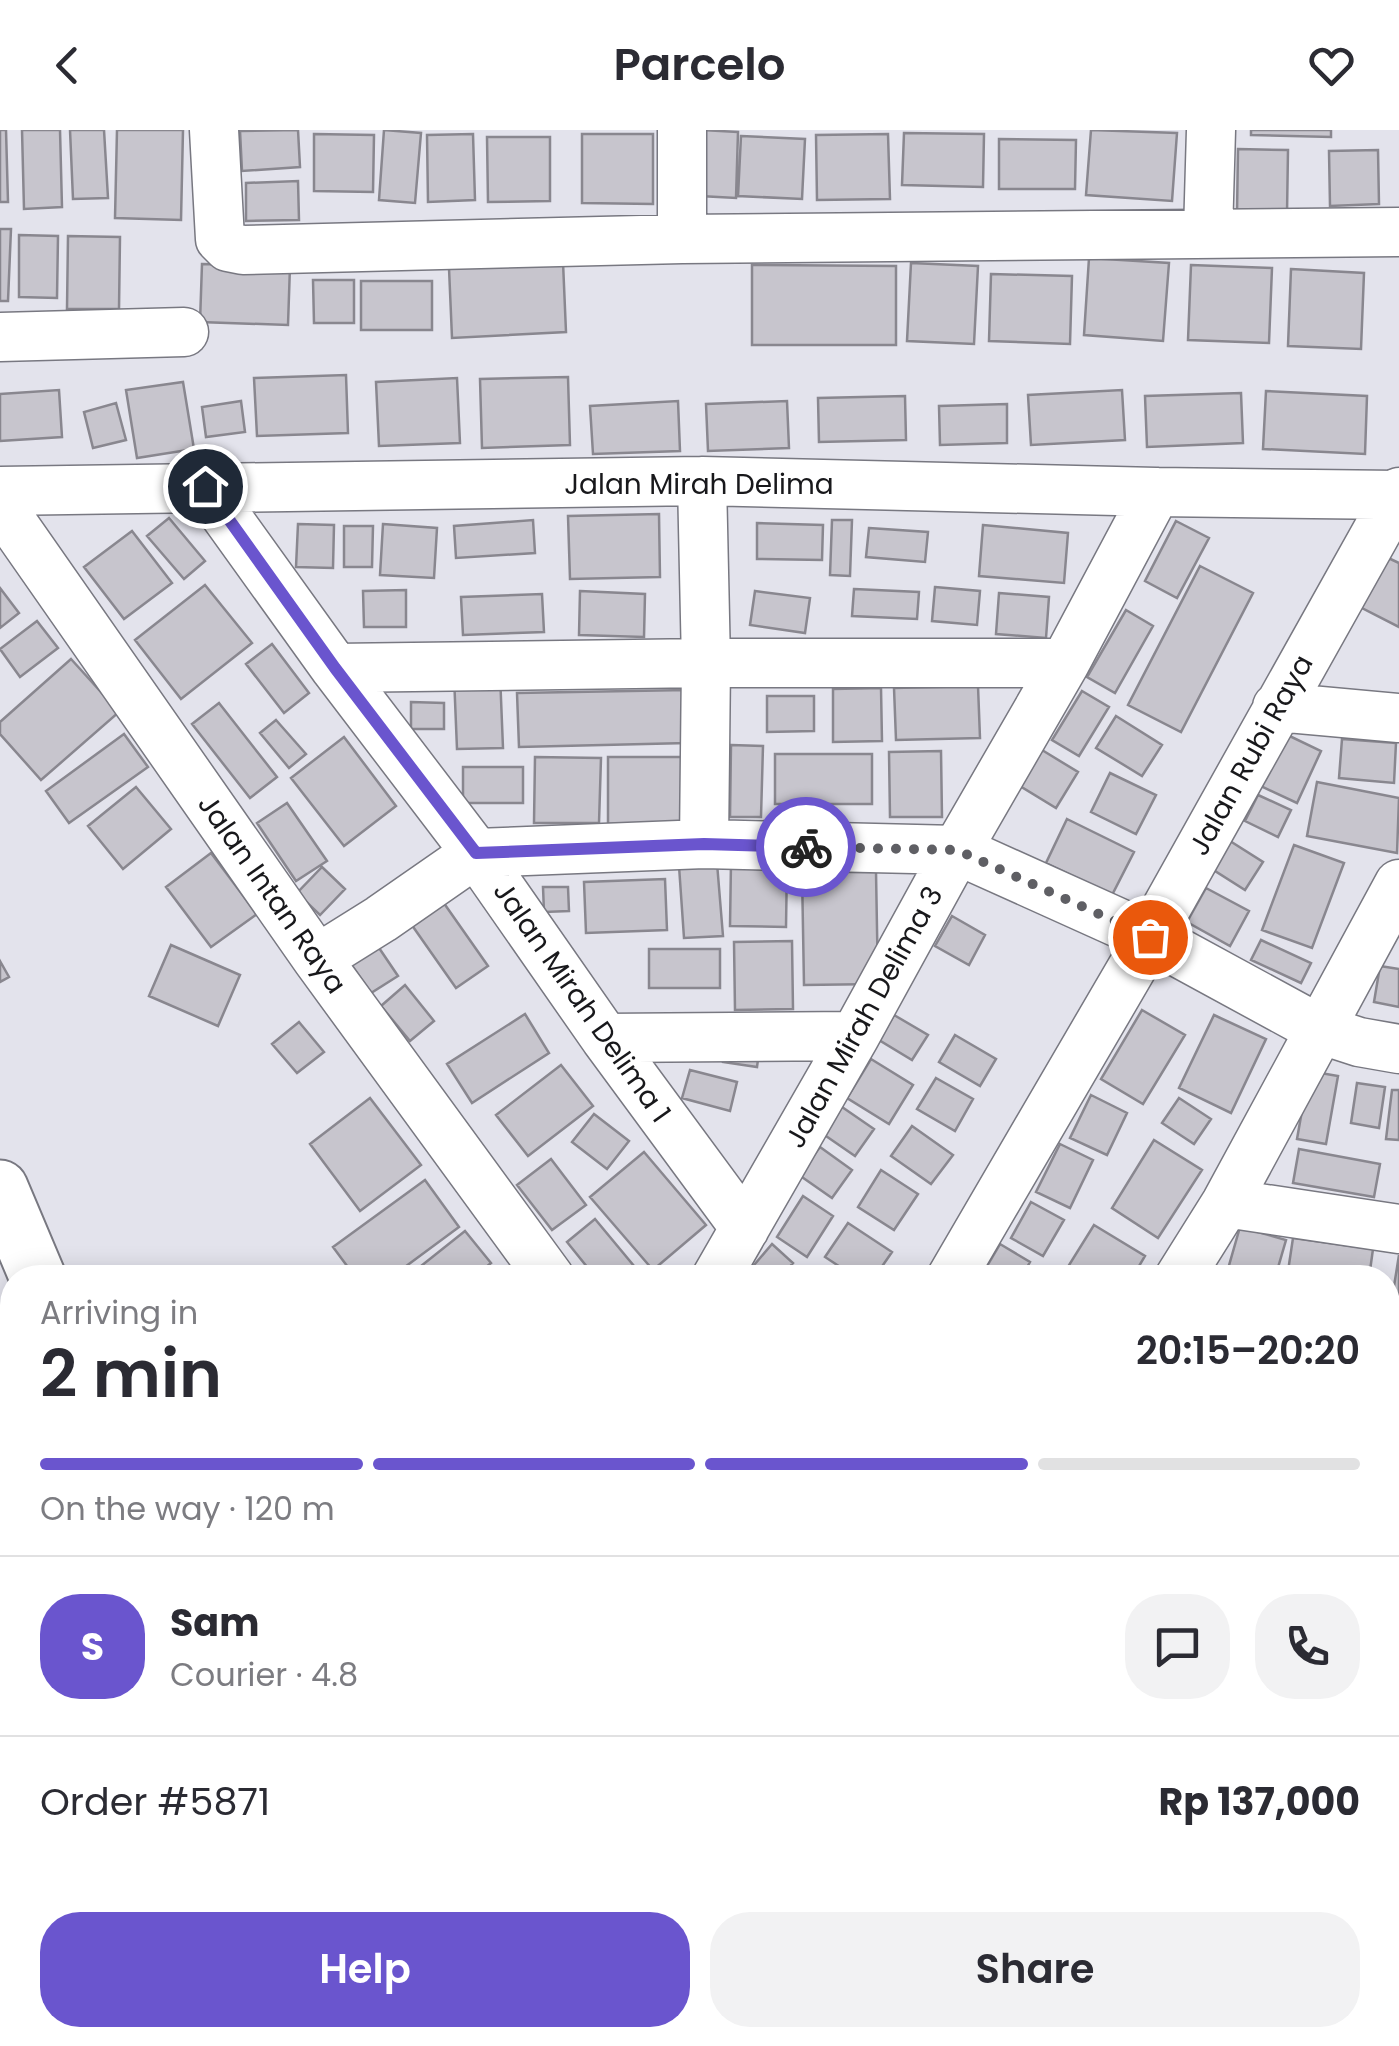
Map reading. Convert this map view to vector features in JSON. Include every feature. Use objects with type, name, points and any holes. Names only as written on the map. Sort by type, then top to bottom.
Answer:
[{"type":"street","points":[[214,130],[220,239],[228,248],[244,250],[682,238],[1399,232]]},
{"type":"street","points":[[682,130],[682,238]]},
{"type":"street","points":[[1208,234],[1211,130]]},
{"type":"street","points":[[0,337],[184,332]]},
{"type":"street","points":[[702,482],[704,844]]},
{"type":"street","name":"Jalan Mirah Delima","points":[[0,491],[702,482],[1399,494]]},
{"type":"street","name":"Jalan Mirah Delima 1","points":[[205,486],[335,668],[476,853],[605,1038],[745,1228]]},
{"type":"street","name":"Jalan Mirah Delima 3","points":[[724,1265],[1065,663],[1156,492]]},
{"type":"street","name":"Jalan Rubi Raya","points":[[960,1265],[1150,937],[1399,494]]},
{"type":"street","name":"Jalan Intan Raya","points":[[0,505],[316,959],[540,1265]]},
{"type":"street","points":[[335,668],[1065,663]]},
{"type":"street","points":[[1278,707],[1399,718]]},
{"type":"street","points":[[316,959],[476,853],[704,844],[957,850],[1150,937],[1319,1029],[1399,1049]]},
{"type":"street","points":[[1188,1265],[1399,884]]},
{"type":"street","points":[[605,1038],[856,1036]]},
{"type":"street","points":[[0,1188],[33,1265]]},
{"type":"street","points":[[1226,1202],[1399,1229]]},
{"type":"building","points":[[0,130],[6,130],[8,202],[0,202]]},
{"type":"building","points":[[22,130],[60,130],[62,207],[24,209]]},
{"type":"building","points":[[70,130],[104,130],[108,198],[73,199]]},
{"type":"building","points":[[117,130],[183,130],[181,220],[115,218]]},
{"type":"building","points":[[298,130],[300,167],[242,171],[240,131]]},
{"type":"building","points":[[384,130],[421,133],[415,203],[379,200]]},
{"type":"building","points":[[702,130],[738,132],[736,198],[700,196]]},
{"type":"building","points":[[1091,130],[1177,133],[1172,201],[1086,195]]},
{"type":"building","points":[[1251,130],[1331,130],[1331,137],[1251,135]]},
{"type":"building","points":[[904,133],[984,134],[983,187],[902,185]]},
{"type":"building","points":[[314,134],[374,135],[373,192],[314,191]]},
{"type":"building","points":[[473,134],[475,200],[428,202],[427,135]]},
{"type":"building","points":[[582,134],[653,134],[653,204],[582,203]]},
{"type":"building","points":[[888,134],[890,199],[817,200],[816,135]]},
{"type":"building","points":[[741,136],[805,139],[802,199],[738,196]]},
{"type":"building","points":[[487,137],[550,137],[550,201],[488,202]]},
{"type":"building","points":[[999,139],[1076,140],[1075,189],[999,189]]},
{"type":"building","points":[[1238,149],[1288,150],[1287,214],[1237,213]]},
{"type":"building","points":[[1378,150],[1379,204],[1330,206],[1329,151]]},
{"type":"building","points":[[298,181],[299,220],[246,221],[246,183]]},
{"type":"building","points":[[0,229],[11,229],[8,301],[0,301]]},
{"type":"building","points":[[19,235],[58,236],[57,298],[19,297]]},
{"type":"building","points":[[68,236],[120,237],[119,309],[67,309]]},
{"type":"building","points":[[1089,258],[1169,263],[1163,341],[1084,335]]},
{"type":"building","points":[[563,262],[566,332],[452,338],[449,268]]},
{"type":"building","points":[[911,263],[978,266],[974,344],[907,341]]},
{"type":"building","points":[[202,264],[290,266],[288,325],[200,322]]},
{"type":"building","points":[[752,265],[896,266],[896,345],[752,345]]},
{"type":"building","points":[[1191,265],[1272,268],[1269,343],[1188,340]]},
{"type":"building","points":[[1291,269],[1364,273],[1361,349],[1288,346]]},
{"type":"building","points":[[991,274],[1072,276],[1070,344],[989,341]]},
{"type":"building","points":[[313,280],[354,280],[354,323],[314,323]]},
{"type":"building","points":[[361,281],[432,281],[432,330],[361,330]]},
{"type":"building","points":[[346,375],[348,433],[257,436],[254,378]]},
{"type":"building","points":[[568,377],[570,445],[482,448],[480,379]]},
{"type":"building","points":[[457,378],[460,443],[379,446],[376,382]]},
{"type":"building","points":[[183,382],[194,449],[137,458],[126,390]]},
{"type":"building","points":[[59,390],[62,437],[0,441],[0,394]]},
{"type":"building","points":[[1122,390],[1125,440],[1031,445],[1028,395]]},
{"type":"building","points":[[1266,391],[1367,396],[1365,454],[1263,449]]},
{"type":"building","points":[[1241,393],[1243,443],[1147,447],[1145,396]]},
{"type":"building","points":[[905,396],[906,440],[819,442],[818,398]]},
{"type":"building","points":[[241,401],[245,432],[206,437],[202,407]]},
{"type":"building","points":[[678,401],[680,451],[593,454],[590,406]]},
{"type":"building","points":[[787,401],[789,448],[708,451],[706,404]]},
{"type":"building","points":[[116,403],[126,440],[93,448],[84,412]]},
{"type":"building","points":[[1007,404],[1007,443],[940,445],[939,406]]},
{"type":"building","points":[[659,514],[660,577],[570,579],[568,516]]},
{"type":"building","points":[[169,518],[205,561],[184,579],[147,536]]},
{"type":"building","points":[[533,520],[535,553],[456,558],[454,526]]},
{"type":"building","points":[[832,520],[852,520],[850,576],[830,575]]},
{"type":"building","points":[[1176,521],[1209,538],[1177,598],[1145,581]]},
{"type":"building","points":[[757,523],[823,525],[822,560],[757,559]]},
{"type":"building","points":[[298,524],[334,525],[333,568],[296,567]]},
{"type":"building","points":[[383,524],[437,528],[434,578],[380,575]]},
{"type":"building","points":[[983,525],[1068,533],[1064,583],[979,576]]},
{"type":"building","points":[[344,526],[373,526],[372,567],[344,567]]},
{"type":"building","points":[[869,528],[928,532],[925,562],[866,557]]},
{"type":"building","points":[[132,531],[172,583],[124,619],[84,567]]},
{"type":"building","points":[[1384,556],[1399,563],[1399,627],[1358,606]]},
{"type":"building","points":[[1200,566],[1253,593],[1181,732],[1128,705]]},
{"type":"building","points":[[205,585],[252,643],[181,699],[135,640]]},
{"type":"building","points":[[935,587],[980,591],[977,625],[932,621]]},
{"type":"building","points":[[0,588],[19,613],[0,628]]},
{"type":"building","points":[[854,589],[919,592],[917,619],[852,616]]},
{"type":"building","points":[[406,590],[406,627],[364,627],[363,591]]},
{"type":"building","points":[[580,591],[645,594],[644,637],[579,635]]},
{"type":"building","points":[[755,591],[810,598],[805,633],[750,625]]},
{"type":"building","points":[[999,593],[1049,597],[1046,638],[996,634]]},
{"type":"building","points":[[542,594],[544,632],[463,635],[461,597]]},
{"type":"building","points":[[1126,610],[1153,626],[1115,693],[1087,677]]},
{"type":"building","points":[[37,621],[58,648],[20,677],[0,649]]},
{"type":"building","points":[[272,644],[309,693],[284,713],[246,664]]},
{"type":"building","points":[[71,659],[119,712],[41,780],[0,734],[0,722]]},
{"type":"building","points":[[500,674],[503,748],[457,749],[454,676]]},
{"type":"building","points":[[978,686],[980,738],[896,740],[894,688]]},
{"type":"building","points":[[881,688],[882,741],[833,742],[833,689]]},
{"type":"building","points":[[687,690],[687,743],[519,747],[517,693]]},
{"type":"building","points":[[1082,691],[1109,707],[1079,756],[1052,740]]},
{"type":"building","points":[[767,696],[814,696],[814,731],[767,732]]},
{"type":"building","points":[[411,702],[444,703],[444,729],[411,729]]},
{"type":"building","points":[[219,703],[277,777],[250,798],[192,724]]},
{"type":"building","points":[[1116,716],[1162,745],[1142,776],[1096,748]]},
{"type":"building","points":[[276,720],[306,754],[289,768],[260,733]]},
{"type":"building","points":[[1275,729],[1321,751],[1297,803],[1250,781]]},
{"type":"building","points":[[124,734],[148,767],[69,823],[46,791]]},
{"type":"building","points":[[344,737],[396,806],[344,846],[291,778]]},
{"type":"building","points":[[1342,739],[1396,743],[1394,783],[1339,778]]},
{"type":"building","points":[[731,745],[763,746],[761,817],[730,817]]},
{"type":"building","points":[[1042,750],[1078,772],[1056,808],[1020,786]]},
{"type":"building","points":[[941,751],[942,817],[890,817],[889,752]]},
{"type":"building","points":[[775,754],[872,754],[872,804],[775,804]]},
{"type":"building","points":[[535,757],[601,758],[599,823],[534,823]]},
{"type":"building","points":[[608,757],[685,757],[685,824],[608,824]]},
{"type":"building","points":[[463,767],[523,767],[523,803],[463,803]]},
{"type":"building","points":[[1110,773],[1156,795],[1136,834],[1091,812]]},
{"type":"building","points":[[1317,782],[1399,798],[1397,853],[1307,836]]},
{"type":"building","points":[[136,787],[171,829],[123,869],[88,826]]},
{"type":"building","points":[[1258,795],[1291,810],[1278,837],[1245,821]]},
{"type":"building","points":[[287,803],[327,861],[296,881],[257,823]]},
{"type":"building","points":[[1067,819],[1134,852],[1112,895],[1046,863]]},
{"type":"building","points":[[1230,841],[1263,862],[1245,890],[1212,869]]},
{"type":"building","points":[[1294,845],[1344,863],[1312,948],[1262,930]]},
{"type":"building","points":[[211,853],[257,914],[211,947],[166,887]]},
{"type":"building","points":[[731,862],[787,863],[786,927],[730,926]]},
{"type":"building","points":[[717,863],[723,936],[684,938],[679,866]]},
{"type":"building","points":[[322,867],[345,889],[320,915],[297,893]]},
{"type":"building","points":[[802,872],[876,872],[878,984],[804,985]]},
{"type":"building","points":[[665,879],[667,930],[586,933],[584,882]]},
{"type":"building","points":[[543,887],[568,887],[569,911],[544,912]]},
{"type":"building","points":[[1206,888],[1249,911],[1230,946],[1187,922]]},
{"type":"building","points":[[441,899],[488,966],[456,988],[409,921]]},
{"type":"building","points":[[952,916],[985,935],[969,965],[935,946]]},
{"type":"building","points":[[373,939],[398,976],[371,993],[346,957]]},
{"type":"building","points":[[1261,940],[1311,963],[1301,983],[1251,960]]},
{"type":"building","points":[[792,941],[793,1009],[735,1010],[734,942]]},
{"type":"building","points":[[171,945],[240,975],[218,1026],[149,996]]},
{"type":"building","points":[[649,949],[720,949],[720,988],[649,988]]},
{"type":"building","points":[[0,961],[9,977],[0,982]]},
{"type":"building","points":[[1380,966],[1399,969],[1399,1007],[1374,1002]]},
{"type":"building","points":[[405,985],[434,1021],[410,1041],[381,1006]]},
{"type":"building","points":[[1142,1010],[1185,1035],[1143,1104],[1101,1079]]},
{"type":"building","points":[[525,1014],[549,1053],[472,1103],[447,1064]]},
{"type":"building","points":[[894,1015],[928,1035],[912,1060],[879,1040]]},
{"type":"building","points":[[1214,1015],[1266,1039],[1231,1113],[1179,1088]]},
{"type":"building","points":[[299,1022],[324,1052],[297,1073],[272,1044]]},
{"type":"building","points":[[955,1035],[996,1059],[980,1086],[939,1062]]},
{"type":"building","points":[[725,1047],[759,1052],[757,1067],[723,1062]]},
{"type":"building","points":[[871,1059],[913,1085],[889,1124],[847,1098]]},
{"type":"building","points":[[561,1065],[593,1106],[528,1156],[496,1115]]},
{"type":"building","points":[[690,1070],[737,1082],[730,1111],[682,1098]]},
{"type":"building","points":[[1309,1071],[1338,1076],[1326,1144],[1297,1139]]},
{"type":"building","points":[[936,1078],[973,1099],[955,1131],[917,1109]]},
{"type":"building","points":[[1357,1083],[1385,1087],[1379,1128],[1351,1123]]},
{"type":"building","points":[[1392,1090],[1399,1090],[1399,1140],[1386,1139]]},
{"type":"building","points":[[1091,1095],[1127,1113],[1107,1155],[1070,1138]]},
{"type":"building","points":[[370,1098],[421,1165],[360,1211],[310,1144]]},
{"type":"building","points":[[1179,1098],[1211,1119],[1194,1144],[1162,1123]]},
{"type":"building","points":[[842,1107],[874,1129],[855,1156],[823,1134]]},
{"type":"building","points":[[594,1114],[629,1141],[607,1169],[572,1142]]},
{"type":"building","points":[[912,1126],[953,1155],[931,1184],[891,1156]]},
{"type":"building","points":[[1154,1140],[1202,1170],[1158,1238],[1112,1208]]},
{"type":"building","points":[[1060,1144],[1093,1160],[1070,1208],[1036,1192]]},
{"type":"building","points":[[820,1147],[852,1170],[832,1198],[799,1175]]},
{"type":"building","points":[[1299,1149],[1380,1164],[1374,1197],[1293,1183]]},
{"type":"building","points":[[644,1152],[706,1225],[659,1265],[649,1265],[590,1197]]},
{"type":"building","points":[[551,1159],[586,1205],[552,1230],[517,1185]]},
{"type":"building","points":[[881,1170],[918,1194],[894,1230],[858,1207]]},
{"type":"building","points":[[425,1180],[459,1227],[408,1265],[346,1265],[333,1247]]},
{"type":"building","points":[[803,1196],[833,1216],[807,1257],[777,1237]]},
{"type":"building","points":[[1031,1202],[1064,1220],[1043,1256],[1011,1238]]},
{"type":"building","points":[[595,1219],[633,1265],[586,1265],[567,1242]]},
{"type":"building","points":[[848,1223],[892,1252],[883,1265],[837,1265],[825,1257]]},
{"type":"building","points":[[1094,1225],[1145,1256],[1140,1265],[1069,1265]]},
{"type":"building","points":[[1240,1227],[1286,1240],[1279,1265],[1229,1265]]},
{"type":"building","points":[[465,1231],[491,1263],[489,1265],[422,1265]]},
{"type":"building","points":[[1293,1238],[1373,1249],[1371,1265],[1289,1265]]},
{"type":"building","points":[[772,1244],[793,1263],[791,1265],[754,1265]]},
{"type":"building","points":[[1000,1244],[1030,1262],[1028,1265],[988,1265]]},
{"type":"way so far","points":[[806,847],[957,850],[1150,937]]},
{"type":"route","points":[[205,486],[335,668],[476,853],[704,844],[806,847]]}]
